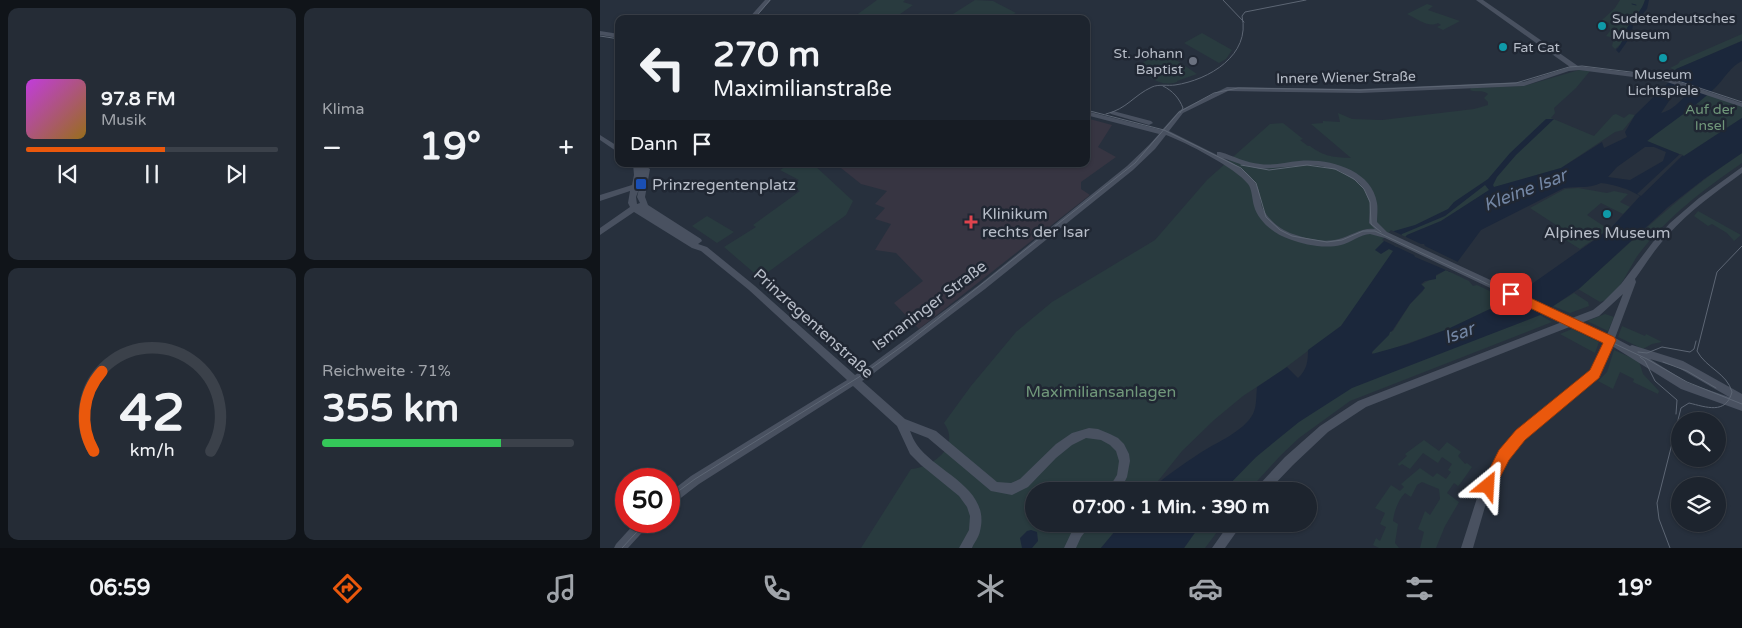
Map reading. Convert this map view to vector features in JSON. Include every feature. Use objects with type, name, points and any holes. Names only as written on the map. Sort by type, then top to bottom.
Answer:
[{"type":"main road","points":[[755,15],[768,0]]},
{"type":"main road","points":[[761,15],[773,0]]},
{"type":"main road","points":[[1479,0],[1574,65],[1670,78]]},
{"type":"main road","points":[[1485,0],[1574,65],[1652,72],[1742,100]]},
{"type":"main road","points":[[600,33],[615,35]]},
{"type":"main road","points":[[600,38],[615,40]]},
{"type":"main road","name":"Innere Wiener Straße","points":[[1182,111],[1215,94],[1235,88],[1287,91],[1360,91],[1515,84],[1574,65]]},
{"type":"main road","points":[[1713,92],[1742,104]]},
{"type":"main road","points":[[1090,108],[1164,130],[1254,167],[1272,168],[1308,162],[1326,164],[1344,170],[1356,177],[1367,188],[1374,205],[1374,223],[1385,234]]},
{"type":"main road","name":"Ismaninger Straße","points":[[680,492],[695,480],[854,381],[982,287],[1130,168],[1182,111]]},
{"type":"main road","points":[[1090,113],[1164,130],[1222,160],[1246,177],[1256,190],[1262,213],[1270,224],[1285,235],[1298,240],[1322,244],[1342,242],[1368,232],[1385,234],[1622,346],[1681,384],[1742,406]]},
{"type":"main road","points":[[600,138],[615,148]]},
{"type":"main road","points":[[634,208],[632,201],[646,169],[642,167]]},
{"type":"main road","points":[[1269,482],[1324,429],[1362,404],[1596,313],[1604,308],[1621,291],[1672,226],[1742,169]]},
{"type":"main road","points":[[600,198],[639,186]]},
{"type":"main road","points":[[600,232],[634,208],[643,205],[639,186]]},
{"type":"main road","name":"Prinzregentenstraße","points":[[643,205],[652,213],[700,242],[704,249]]},
{"type":"main road","name":"Prinzregentenstraße","points":[[634,208],[695,246],[704,249],[752,288],[901,423],[915,451],[963,494],[975,509],[976,526],[973,536],[965,548]]},
{"type":"main road","points":[[1467,548],[1482,499],[1504,455],[1521,435],[1595,374],[1618,320],[1636,270]]},
{"type":"main road","points":[[1604,308],[1618,320]]},
{"type":"main road","points":[[1622,346],[1680,364],[1742,399]]},
{"type":"main road","name":"Prinzregentenstraße","points":[[901,423],[932,434],[988,484],[1003,489],[1016,488],[1024,483],[1071,438],[1085,433],[1095,433],[1112,440],[1123,452],[1125,470],[1120,482]]},
{"type":"main road","points":[[1070,548],[1078,532]]},
{"type":"main road","points":[[1218,548],[1230,532]]},
{"type":"main road","points":[[620,548],[634,533]]},
{"type":"shaded area","name":"Klinikum rechts der Isar","points":[[1090,119],[1112,125],[1098,147],[1116,157],[1081,182],[1081,189],[1090,195],[919,329],[894,303],[923,281],[896,253],[875,250],[891,224],[875,219],[885,208],[875,204],[887,191],[861,184],[840,167],[1090,167]]},
{"type":"green space","points":[[877,0],[905,0],[903,2],[913,5],[899,15],[856,15]]},
{"type":"green space","points":[[975,0],[993,1],[1016,13],[1011,15],[951,15]]},
{"type":"green space","points":[[1620,0],[1645,0],[1642,8],[1626,30],[1623,42],[1615,49],[1612,46],[1614,38],[1606,36],[1610,31],[1609,23],[1602,20],[1615,8]]},
{"type":"green space","points":[[1427,4],[1433,6],[1428,10],[1460,21],[1443,30],[1437,27],[1441,25],[1438,23],[1427,24],[1407,14]]},
{"type":"green space","points":[[1202,33],[1232,50],[1226,59],[1219,63],[1184,43]]},
{"type":"green space","points":[[1742,34],[1742,41],[1675,70],[1670,68],[1680,61]]},
{"type":"green space","points":[[1163,51],[1197,74],[1177,82],[1165,83],[1155,80],[1135,67]]},
{"type":"green space","name":"Maximiliansanlagen","points":[[1579,70],[1590,71],[1576,88],[1554,108],[1555,113],[1551,118],[1594,136],[1613,115],[1616,114],[1624,118],[1629,114],[1635,115],[1623,130],[1615,132],[1561,168],[1495,187],[1441,221],[1407,235],[1341,326],[1281,371],[1243,396],[1214,420],[1182,451],[1157,482],[1025,482],[1025,532],[1114,532],[1101,548],[861,548],[911,469],[928,464],[942,454],[949,440],[948,431],[944,423],[971,386],[1016,332],[1052,302],[1155,240],[1207,180],[1270,124],[1283,123],[1303,139],[1300,140],[1315,150],[1334,157],[1351,158],[1311,124],[1323,123],[1323,121],[1340,122],[1338,113],[1352,119],[1382,120],[1474,109],[1488,105],[1484,98],[1488,94],[1472,91],[1470,90],[1471,88],[1524,86]]},
{"type":"green space","name":"Auf der Insel","points":[[1707,94],[1742,107],[1742,118],[1684,156],[1647,141]]},
{"type":"green space","points":[[1742,153],[1742,163],[1686,205],[1649,241],[1612,295],[1600,302],[1578,289],[1678,201]]},
{"type":"green space","points":[[785,167],[816,167],[853,201],[846,215],[760,278],[724,247],[756,227],[753,225],[800,191],[791,186],[799,180],[780,170]]},
{"type":"green space","points":[[1578,188],[1607,193],[1614,191],[1628,194],[1620,202],[1630,207],[1623,214],[1601,203],[1587,215],[1608,229],[1580,249],[1564,239],[1570,234],[1530,208],[1565,189]]},
{"type":"green space","points":[[1698,211],[1741,235],[1734,241],[1727,233],[1712,224],[1708,226],[1694,216]]},
{"type":"green space","points":[[707,216],[734,232],[717,243],[692,226]]},
{"type":"green space","points":[[1446,270],[1469,281],[1473,286],[1477,285],[1509,300],[1448,329],[1375,355],[1372,352],[1393,331],[1410,304],[1423,291],[1424,287],[1421,285]]},
{"type":"green space","points":[[1574,293],[1588,302],[1589,306],[1570,313],[1553,306]]},
{"type":"green space","points":[[1605,314],[1614,317],[1608,331],[1587,321]]},
{"type":"green space","points":[[1540,315],[1552,322],[1350,401],[1299,438],[1256,482],[1231,482],[1283,434],[1320,407],[1353,387],[1422,358]]},
{"type":"green space","points":[[1622,326],[1662,342],[1652,344],[1643,349],[1618,337]]},
{"type":"green space","points":[[1572,329],[1599,342],[1595,353],[1560,334]]},
{"type":"green space","points":[[1614,350],[1639,361],[1643,374],[1659,391],[1658,394],[1633,382],[1634,379],[1620,372],[1613,389],[1598,381],[1607,372]]},
{"type":"green space","points":[[1424,440],[1439,451],[1447,442],[1461,452],[1458,456],[1465,464],[1467,463],[1472,467],[1460,484],[1458,486],[1454,483],[1447,493],[1459,502],[1445,526],[1436,548],[1420,548],[1424,532],[1418,529],[1425,511],[1430,515],[1440,499],[1439,489],[1422,482],[1417,485],[1411,497],[1405,493],[1395,510],[1393,521],[1398,524],[1395,543],[1399,548],[1379,548],[1373,545],[1376,538],[1380,541],[1386,527],[1380,524],[1385,513],[1375,508],[1391,485],[1400,491],[1404,487],[1401,484],[1420,468],[1433,477],[1437,473],[1446,479],[1451,472],[1448,470],[1452,464],[1442,457],[1438,463],[1423,453],[1410,469],[1402,464],[1399,466],[1398,464],[1407,456],[1405,454]]},
{"type":"green space","points":[[1195,532],[1217,532],[1205,548],[1184,548]]},
{"type":"water","points":[[1645,0],[1649,0],[1647,9],[1633,25],[1631,36],[1619,53],[1616,50],[1622,42],[1627,28],[1640,11]]},
{"type":"water","points":[[1742,41],[1742,61],[1731,69],[1707,95],[1647,141],[1684,156],[1742,118],[1742,153],[1668,207],[1580,288],[1540,315],[1352,388],[1299,422],[1256,457],[1232,482],[1160,482],[1200,453],[1243,426],[1253,414],[1256,404],[1257,387],[1287,367],[1298,378],[1301,375],[1308,358],[1308,350],[1341,326],[1393,251],[1389,249],[1381,254],[1375,250],[1394,231],[1415,225],[1448,209],[1454,202],[1488,179],[1510,153],[1546,119],[1554,119],[1516,155],[1497,177],[1493,185],[1494,187],[1561,168],[1602,142],[1604,148],[1627,137],[1625,132],[1635,115],[1668,83],[1676,69]],"holes":[[[1686,88],[1690,90],[1681,100],[1673,107],[1661,113],[1673,95]],[[1645,147],[1654,147],[1666,152],[1663,161],[1630,180],[1608,177],[1617,167]],[[1601,183],[1627,189],[1640,196],[1610,229],[1509,300],[1448,329],[1408,344],[1372,354],[1389,335],[1410,304],[1425,288],[1421,284],[1425,281],[1436,279],[1436,275],[1446,270],[1450,272],[1481,230],[1564,188],[1587,187]],[[1485,185],[1489,190],[1441,221],[1407,235],[1397,247],[1394,246],[1402,234],[1445,216]]]},
{"type":"water","points":[[1026,532],[1037,532],[1038,541],[1032,548],[1022,548],[1020,538]]},
{"type":"water","points":[[1114,532],[1195,532],[1184,548],[1101,548]]},
{"type":"pier","points":[[1680,154],[1683,155],[1641,196],[1637,194]]},
{"type":"pier","points":[[1391,230],[1424,244],[1460,263],[1453,273],[1415,257],[1382,240]]},
{"type":"waterway","points":[[1632,4],[1636,5]]},
{"type":"tram line","points":[[757,15],[770,0]]},
{"type":"tram line","points":[[1223,0],[1242,20]]},
{"type":"tram line","points":[[1242,20],[1242,16],[1245,12],[1306,0]]},
{"type":"tram line","points":[[1106,114],[1120,109],[1152,87],[1188,82],[1214,71],[1234,54],[1240,43],[1243,30],[1242,20]]},
{"type":"tram line","points":[[600,36],[615,38]]},
{"type":"tram line","points":[[1181,111],[1214,93],[1238,88],[1360,90],[1516,83],[1569,67],[1582,66],[1663,76],[1742,102]]},
{"type":"tram line","points":[[1163,86],[1180,101],[1183,108],[1181,111]]},
{"type":"tram line","points":[[1090,111],[1164,130]]},
{"type":"tram line","points":[[1164,130],[1181,111]]},
{"type":"tram line","points":[[680,490],[859,377],[911,340],[1135,163],[1164,130]]},
{"type":"tram line","points":[[1164,130],[1241,168],[1256,183],[1266,217],[1280,230],[1292,236],[1327,242],[1342,240],[1363,231],[1375,231],[1647,359],[1687,382],[1729,399]]},
{"type":"tram line","points":[[1241,165],[1269,170],[1307,165],[1335,169],[1354,179],[1364,189],[1370,202],[1371,224],[1381,232]]},
{"type":"tram line","points":[[1729,399],[1732,392],[1726,380],[1697,351],[1717,272],[1742,246]]},
{"type":"tram line","points":[[1638,352],[1647,353],[1662,347],[1690,352],[1694,349],[1696,341]]},
{"type":"tram line","points":[[1640,357],[1645,361],[1655,381],[1677,400],[1676,412]]},
{"type":"tram line","points":[[1663,362],[1687,371],[1716,388]]},
{"type":"tram line","points":[[1670,548],[1659,519],[1657,503],[1681,408],[1689,403],[1715,408],[1725,404],[1729,399]]},
{"type":"tram line","points":[[1729,399],[1742,404]]},
{"type":"tram line","points":[[622,548],[636,533]]},
{"type":"place","name":"Sudetendeutsches Museum","points":[[1602,26]]},
{"type":"place","name":"Fat Cat","points":[[1503,47]]},
{"type":"place","name":"Museum Lichtspiele","points":[[1663,58]]},
{"type":"place","name":"St. Johann Baptist","points":[[1193,61]]},
{"type":"place","name":"Prinzregentenplatz","points":[[641,184]]},
{"type":"place","name":"Alpines Museum","points":[[1607,214]]},
{"type":"place","name":"Klinikum rechts der Isar","points":[[971,222]]},
{"type":"route","points":[[1488,486],[1504,455],[1521,435],[1595,374],[1610,340],[1511,294]]},
{"type":"water label","name":"Kleine Isar","points":[[1525,190]]},
{"type":"water label","name":"Isar","points":[[1459,333]]}]
